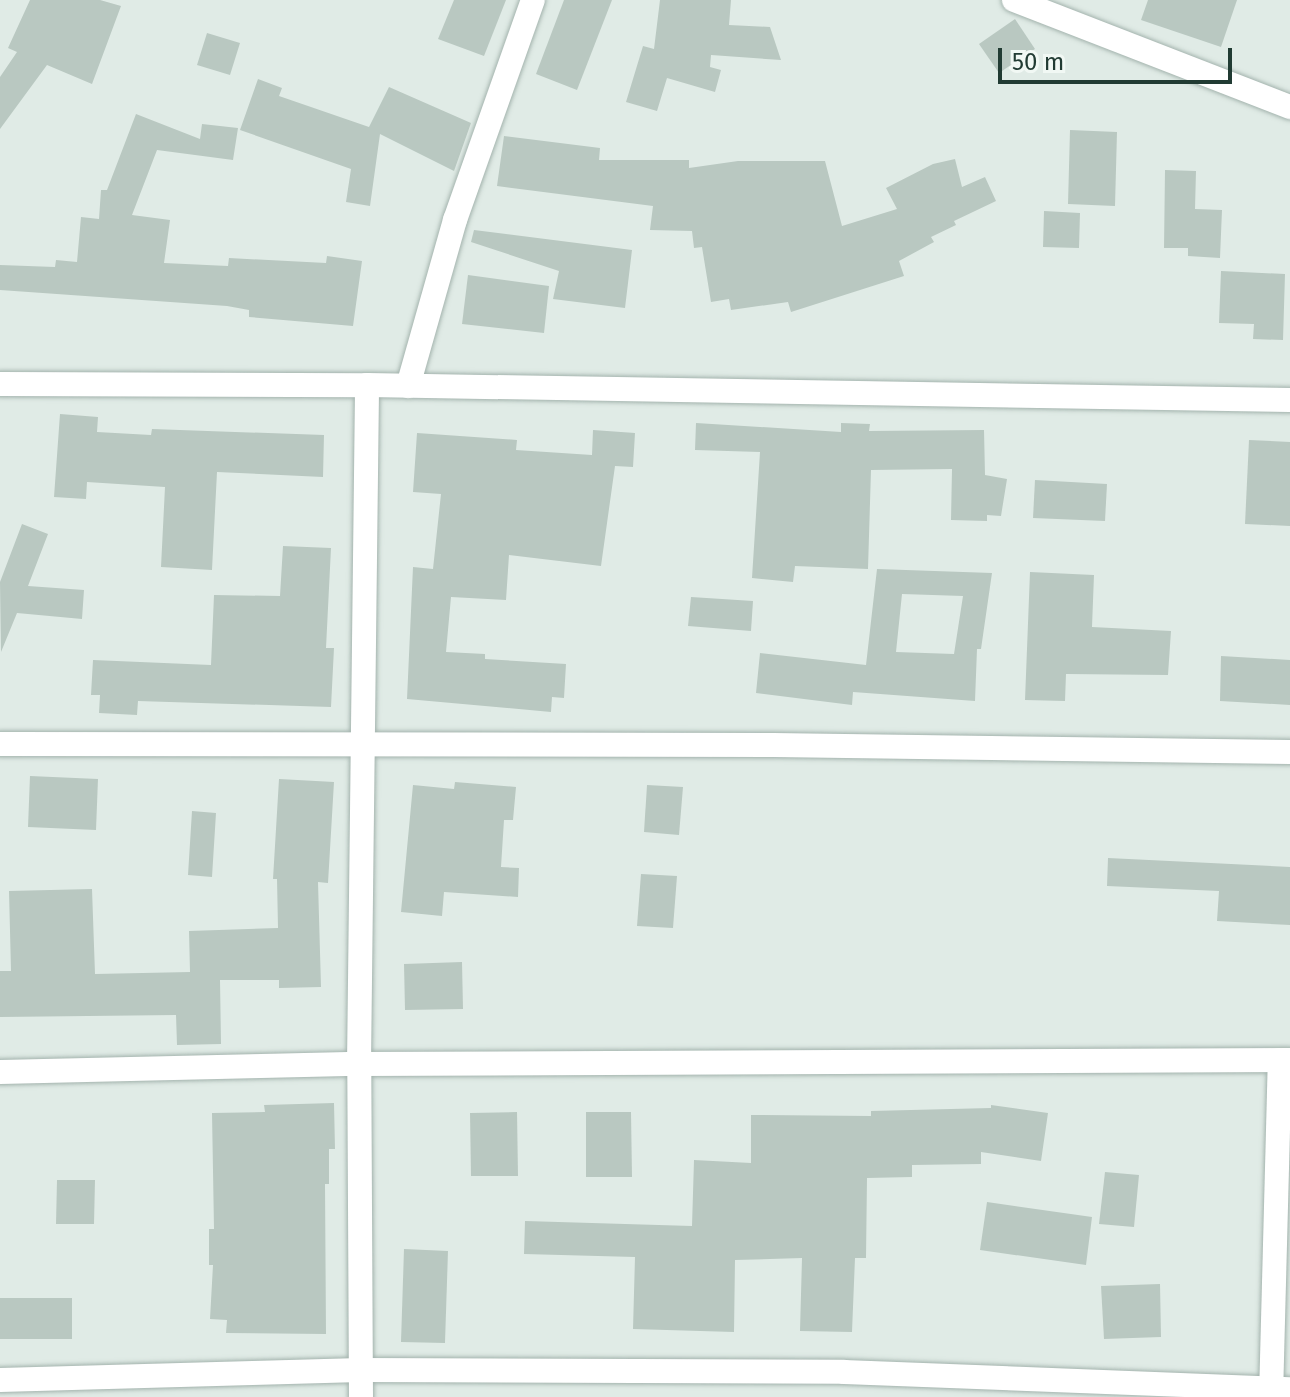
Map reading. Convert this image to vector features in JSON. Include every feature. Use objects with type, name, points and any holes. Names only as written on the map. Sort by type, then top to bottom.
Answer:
[{"type":"street","points":[[408,386],[455,220],[533,0]]},
{"type":"street","points":[[1014,0],[1290,107]]},
{"type":"street","points":[[0,384],[367,385],[1290,400]]},
{"type":"street","points":[[361,1397],[359,1064],[367,385]]},
{"type":"street","points":[[0,744],[773,745],[1290,752]]},
{"type":"street","points":[[0,1072],[359,1064],[1285,1060],[1277,1391],[844,1372],[361,1370],[0,1380]]},
{"type":"building","points":[[30,0],[100,0],[121,6],[92,84],[47,65],[0,129],[0,77],[17,52],[8,48]]},
{"type":"building","points":[[454,0],[506,0],[484,56],[438,39]]},
{"type":"building","points":[[564,0],[612,0],[577,90],[536,74]]},
{"type":"building","points":[[660,0],[731,0],[729,25],[770,27],[781,60],[711,55],[710,67],[721,70],[715,92],[667,78],[657,111],[626,102],[643,46],[654,49]]},
{"type":"building","points":[[1148,0],[1237,0],[1221,47],[1141,20]]},
{"type":"building","points":[[1015,19],[1035,49],[999,73],[979,44]]},
{"type":"building","points":[[207,33],[240,43],[230,75],[197,65]]},
{"type":"building","points":[[258,79],[282,88],[279,96],[369,127],[389,87],[471,123],[454,171],[380,134],[370,206],[346,202],[351,169],[240,130]]},
{"type":"building","points":[[136,114],[200,139],[202,124],[238,128],[233,160],[157,150],[132,215],[170,220],[164,263],[228,266],[229,258],[326,263],[327,256],[362,261],[353,326],[249,317],[249,310],[227,306],[0,290],[0,265],[55,267],[56,260],[77,262],[81,217],[99,219],[101,190],[107,190]]},
{"type":"building","points":[[1070,130],[1117,132],[1115,206],[1068,204]]},
{"type":"building","points":[[504,136],[600,148],[599,160],[689,160],[689,168],[738,161],[825,161],[842,226],[897,209],[886,188],[933,164],[955,159],[962,187],[985,177],[996,201],[954,221],[956,225],[931,237],[934,242],[899,261],[904,276],[791,312],[788,302],[731,310],[729,299],[711,302],[702,247],[694,248],[692,231],[650,230],[653,206],[497,186]]},
{"type":"building","points":[[1165,170],[1196,171],[1195,209],[1222,210],[1220,258],[1188,256],[1188,248],[1164,248]]},
{"type":"building","points":[[1044,211],[1080,213],[1079,248],[1043,247]]},
{"type":"building","points":[[474,230],[632,250],[625,308],[553,299],[559,271],[471,242]]},
{"type":"building","points":[[1221,271],[1285,274],[1283,340],[1253,339],[1254,324],[1219,323]]},
{"type":"building","points":[[468,275],[549,286],[544,333],[462,324]]},
{"type":"building","points":[[60,414],[98,417],[97,432],[151,435],[152,429],[324,435],[323,477],[217,472],[212,570],[161,567],[165,487],[87,482],[86,499],[54,497]]},
{"type":"building","points":[[696,423],[841,432],[841,423],[870,424],[869,431],[984,430],[985,475],[1007,479],[1001,516],[987,515],[987,521],[951,520],[952,469],[871,470],[868,569],[795,566],[793,582],[752,578],[760,452],[695,450]]},
{"type":"building","points":[[593,430],[635,433],[633,467],[615,466],[601,566],[509,555],[506,600],[451,597],[446,652],[485,654],[485,659],[566,664],[564,698],[552,697],[551,712],[407,699],[413,567],[433,569],[441,494],[413,492],[417,433],[517,440],[516,450],[592,455]]},
{"type":"building","points":[[1249,440],[1290,442],[1290,526],[1245,524]]},
{"type":"building","points":[[1035,480],[1107,484],[1105,521],[1033,518]]},
{"type":"building","points":[[22,524],[48,534],[28,586],[84,590],[82,619],[17,613],[1,652],[0,582]]},
{"type":"building","points":[[283,546],[331,548],[326,648],[334,648],[331,707],[138,701],[137,715],[99,713],[100,695],[91,695],[93,660],[211,665],[214,595],[280,596]]},
{"type":"building","points":[[877,569],[992,573],[981,649],[977,649],[975,701],[853,692],[852,705],[756,693],[760,653],[866,665]],"holes":[[[902,594],[963,596],[954,654],[896,652]]]},
{"type":"building","points":[[1030,572],[1094,575],[1092,627],[1171,631],[1168,675],[1066,674],[1065,701],[1025,700]]},
{"type":"building","points":[[691,597],[753,601],[751,631],[688,626]]},
{"type":"building","points":[[1221,656],[1290,660],[1290,705],[1220,701]]},
{"type":"building","points":[[30,776],[98,779],[96,830],[28,827]]},
{"type":"building","points":[[279,779],[334,782],[328,883],[318,882],[321,987],[279,988],[279,980],[220,980],[221,1044],[177,1045],[176,1015],[0,1017],[0,971],[11,971],[9,891],[92,889],[95,974],[190,972],[189,931],[278,928],[277,879],[273,879]]},
{"type":"building","points":[[455,782],[516,787],[513,820],[504,820],[501,867],[519,868],[518,897],[444,892],[442,916],[401,912],[413,785],[454,789]]},
{"type":"building","points":[[647,785],[683,787],[679,835],[644,832]]},
{"type":"building","points":[[192,811],[216,813],[212,877],[188,875]]},
{"type":"building","points":[[1108,858],[1290,867],[1290,925],[1217,921],[1219,891],[1107,886]]},
{"type":"building","points":[[641,874],[677,876],[673,928],[637,926]]},
{"type":"building","points":[[462,962],[463,1009],[405,1010],[404,964]]},
{"type":"building","points":[[334,1103],[335,1149],[329,1149],[329,1184],[325,1184],[326,1334],[226,1333],[227,1320],[210,1319],[213,1265],[209,1265],[209,1229],[214,1229],[212,1113],[265,1112],[264,1105]]},
{"type":"building","points":[[991,1105],[1048,1113],[1041,1161],[981,1152],[981,1164],[912,1165],[912,1177],[867,1178],[866,1258],[855,1258],[852,1332],[800,1331],[802,1258],[735,1260],[734,1332],[633,1329],[635,1257],[524,1254],[525,1221],[692,1226],[694,1160],[751,1163],[751,1115],[871,1116],[871,1111],[991,1108]]},
{"type":"building","points":[[517,1112],[518,1176],[471,1176],[470,1113]]},
{"type":"building","points":[[586,1112],[631,1112],[632,1177],[586,1177]]},
{"type":"building","points":[[1105,1172],[1139,1175],[1134,1227],[1099,1224]]},
{"type":"building","points":[[57,1180],[95,1180],[94,1224],[56,1224]]},
{"type":"building","points":[[987,1202],[1092,1217],[1086,1265],[980,1250]]},
{"type":"building","points":[[404,1249],[448,1251],[445,1343],[401,1342]]},
{"type":"building","points":[[1160,1284],[1161,1337],[1104,1339],[1101,1286]]},
{"type":"building","points":[[0,1298],[72,1298],[72,1339],[0,1339]]}]
